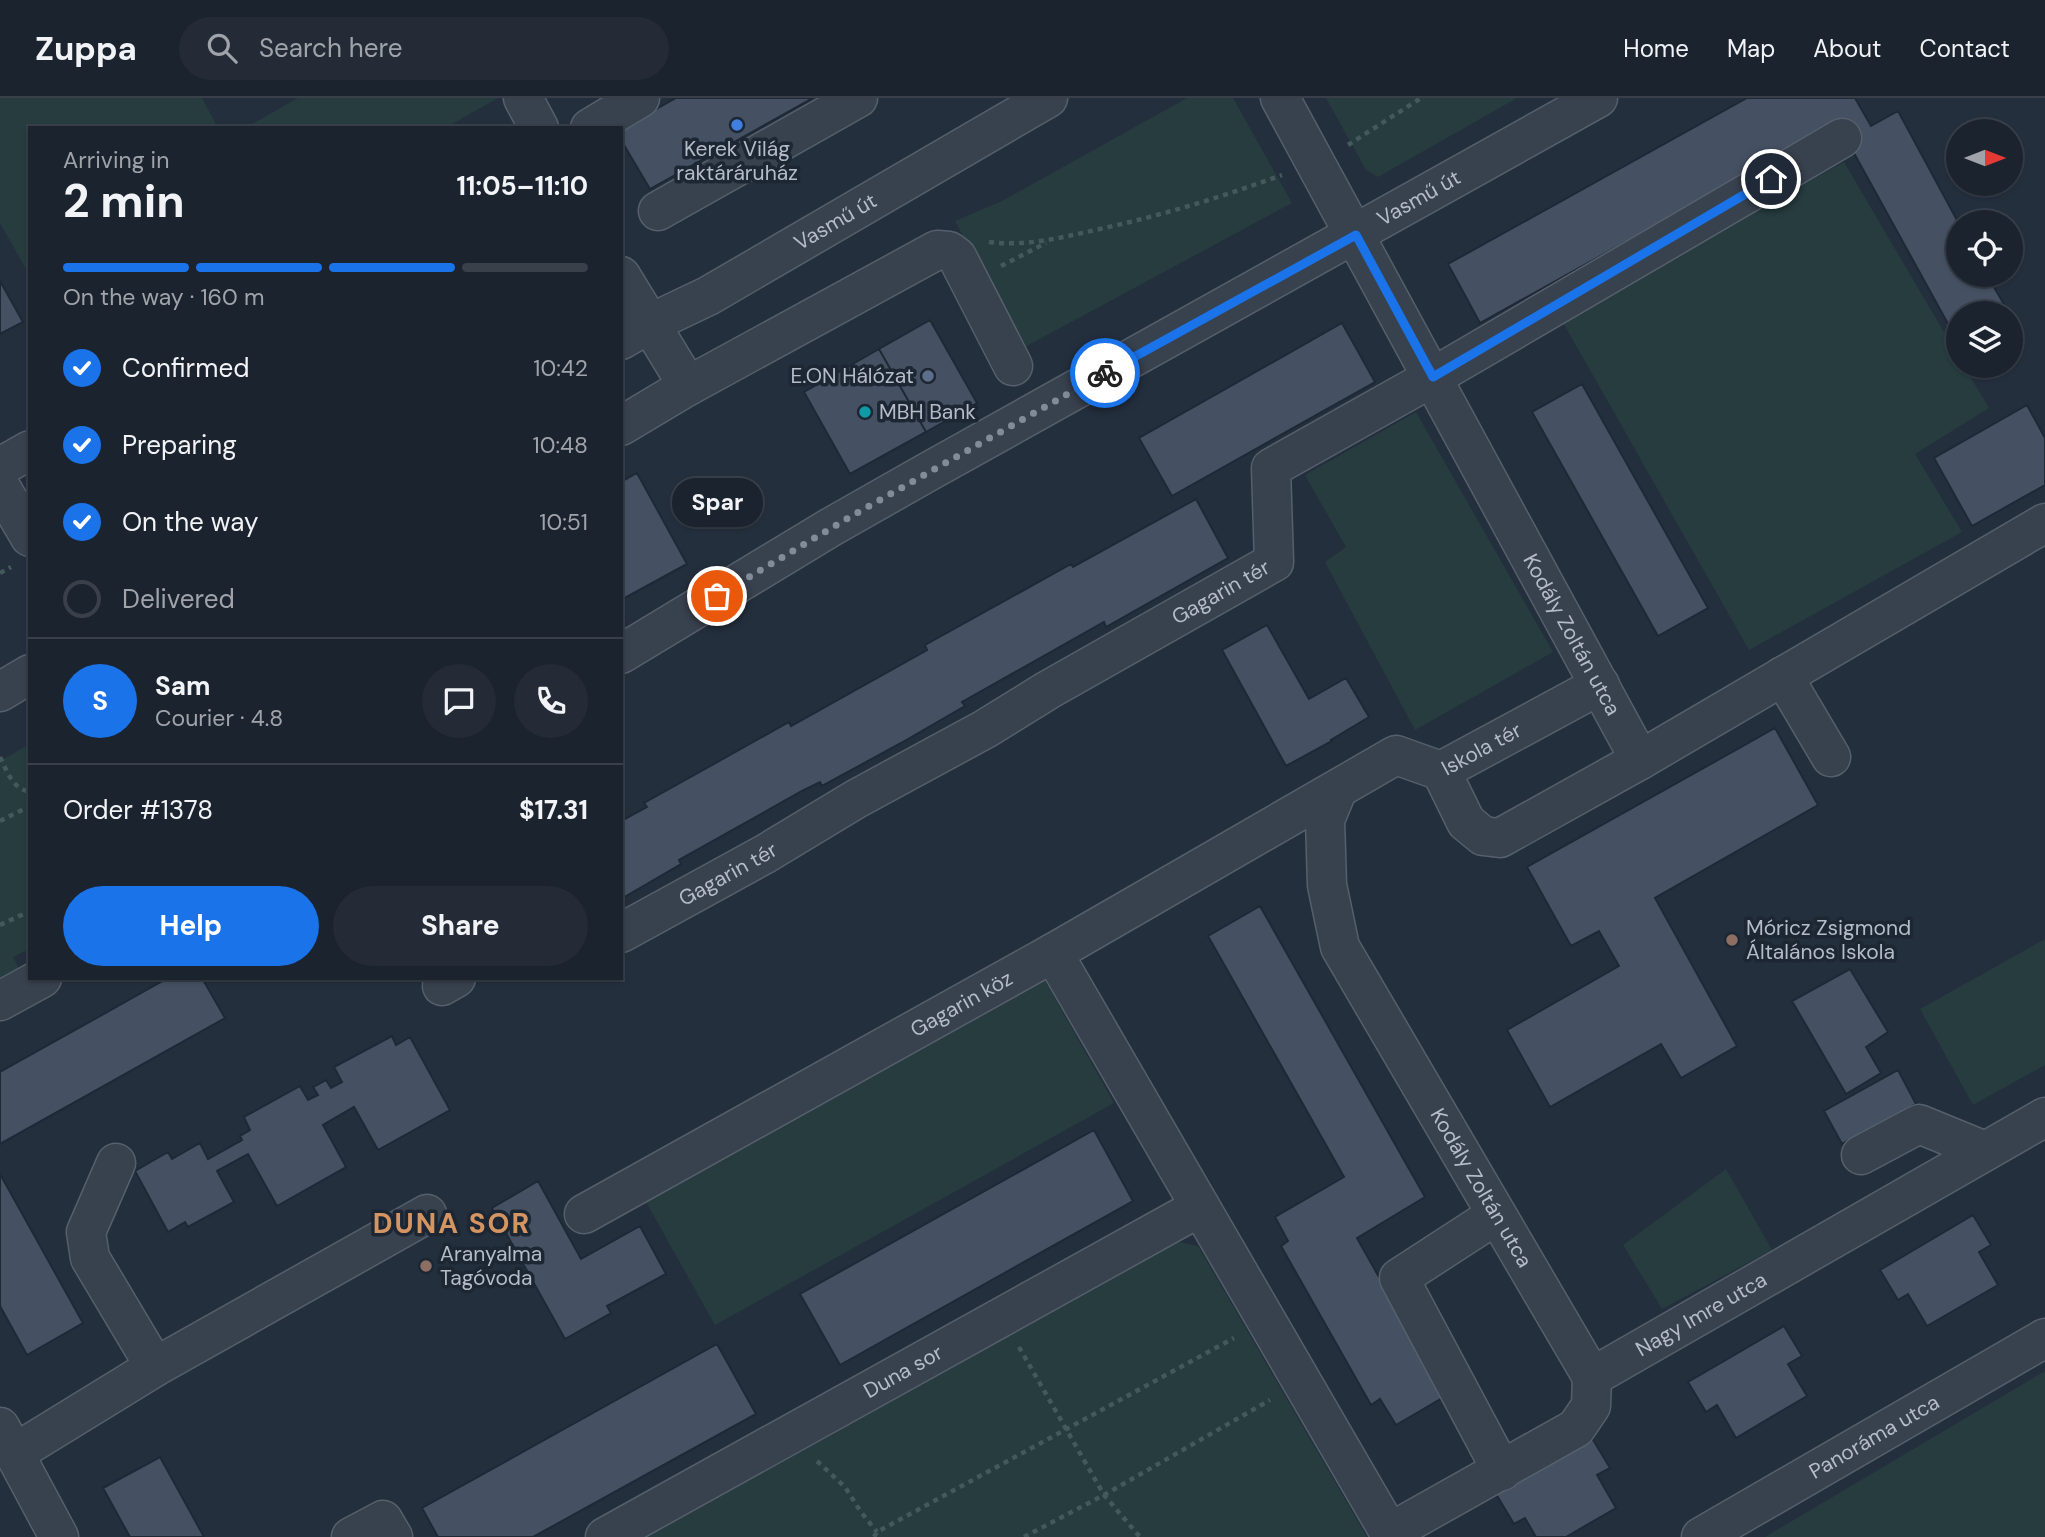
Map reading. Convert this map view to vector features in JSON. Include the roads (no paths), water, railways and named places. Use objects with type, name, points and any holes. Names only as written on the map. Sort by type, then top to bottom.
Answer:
[{"type":"street","points":[[523,98],[538,126]]},
{"type":"street","points":[[593,126],[640,98]]},
{"type":"street","points":[[659,211],[858,98]]},
{"type":"street","name":"Vasmű út","points":[[635,332],[708,296],[1048,98]]},
{"type":"street","name":"Kodály Zoltán utca","points":[[1280,98],[1640,760]]},
{"type":"street","name":"Vasmű út","points":[[623,653],[914,480],[1598,98]]},
{"type":"street","name":"Gagarin tér","points":[[623,932],[985,729],[1048,690],[1274,562],[1270,468],[1433,377],[1842,138]]},
{"type":"street","points":[[623,425],[688,386],[937,250],[949,251],[957,257],[1013,366]]},
{"type":"street","points":[[623,284],[635,332],[688,386]]},
{"type":"street","points":[[0,467],[28,451]]},
{"type":"street","points":[[0,486],[28,534]]},
{"type":"street","points":[[1640,760],[2045,523]]},
{"type":"street","points":[[0,692],[28,675]]},
{"type":"street","points":[[1783,676],[1831,757]]},
{"type":"street","name":"Iskola tér","points":[[1600,685],[1441,771],[1466,822],[1483,836],[1500,838],[1640,760]]},
{"type":"street","points":[[1337,791],[1396,755],[1441,771]]},
{"type":"street","name":"Kodály Zoltán utca","points":[[1337,791],[1325,820],[1327,884],[1340,947],[1592,1377]]},
{"type":"street","name":"Gagarin köz","points":[[584,1214],[1053,953],[1337,791]]},
{"type":"street","points":[[1053,953],[1391,1535],[1576,1428],[1591,1406],[1592,1377]]},
{"type":"street","points":[[0,1001],[38,980]]},
{"type":"street","name":"Nagy Imre utca","points":[[1592,1377],[2045,1117]]},
{"type":"street","points":[[1861,1155],[1919,1124],[1985,1151]]},
{"type":"street","points":[[116,1163],[86,1232],[90,1258],[155,1367]]},
{"type":"street","name":"Duna sor","points":[[605,1537],[1200,1207]]},
{"type":"street","points":[[59,1537],[8,1440],[45,1437],[155,1367],[427,1214]]},
{"type":"street","points":[[1496,1215],[1399,1278],[1502,1471]]},
{"type":"street","name":"Panoráma utca","points":[[1701,1537],[2045,1338]]},
{"type":"street","points":[[351,1537],[383,1520],[393,1537]]},
{"type":"place","name":"Kerek Világ raktáráruház","points":[[737,125]]},
{"type":"place","name":"E.ON Hálózat","points":[[928,376]]},
{"type":"place","name":"MBH Bank","points":[[865,412]]},
{"type":"place","name":"Spar","points":[[717,596]]},
{"type":"place","name":"Móricz Zsigmond Általános Iskola","points":[[1732,940]]},
{"type":"place","name":"Aranyalma Tagóvoda","points":[[426,1266]]},
{"type":"district","name":"DUNA SOR","points":[[452,1223]]}]
